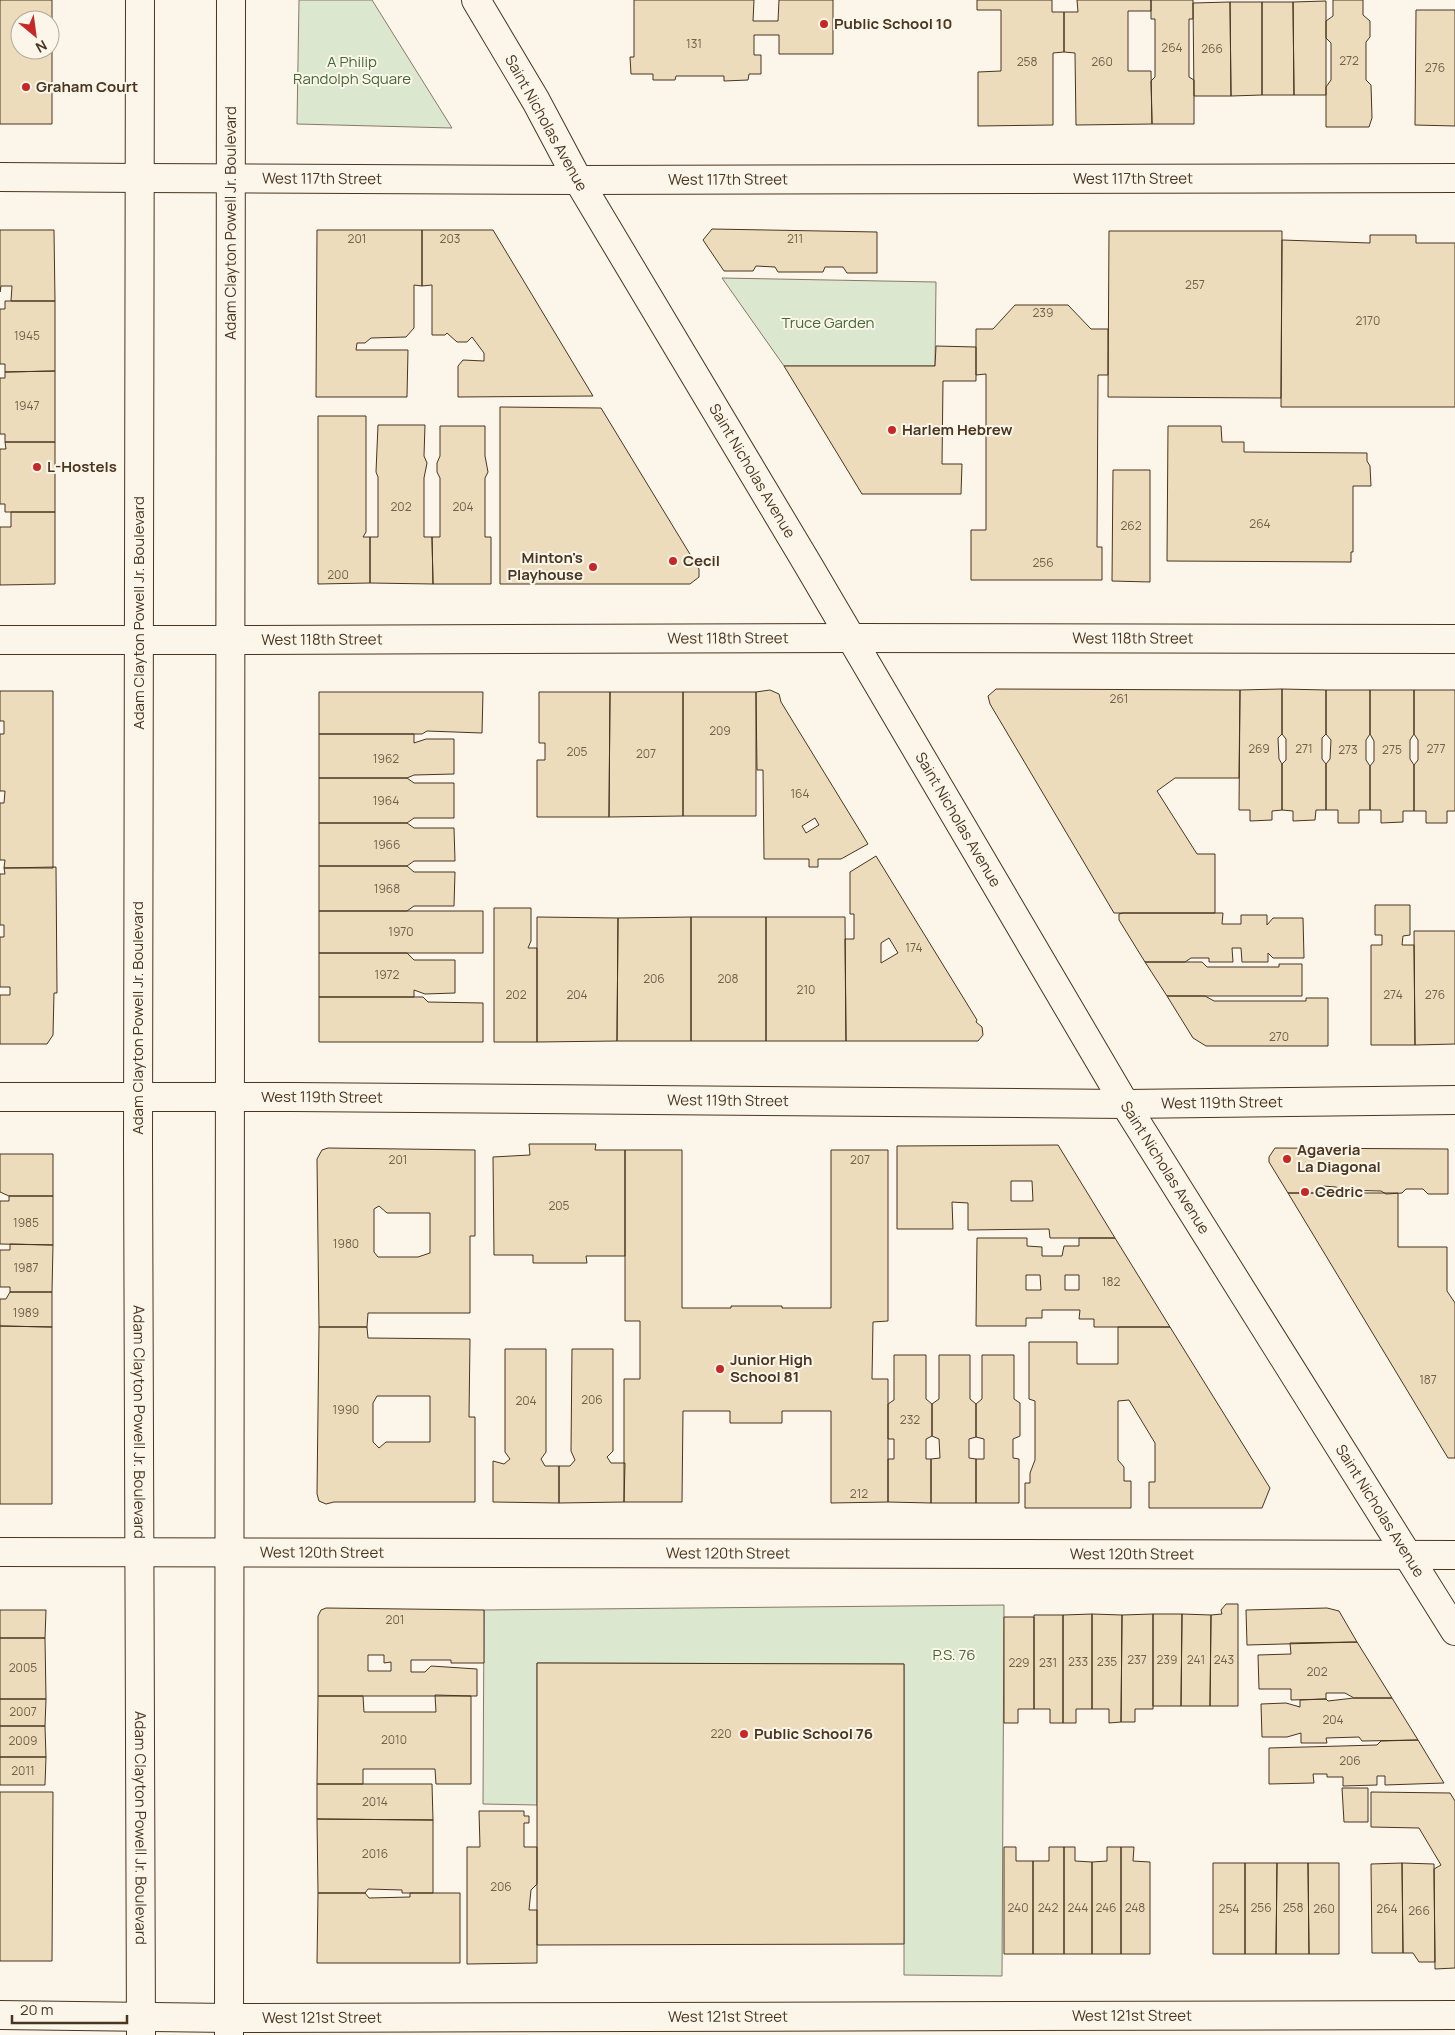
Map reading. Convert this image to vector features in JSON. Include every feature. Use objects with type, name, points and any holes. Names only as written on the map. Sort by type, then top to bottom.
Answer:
[{"type":"main road","name":"Adam Clayton Powell Jr. Boulevard","points":[[140,0],[138,1097],[141,2026]]},
{"type":"main road","name":"Adam Clayton Powell Jr. Boulevard","points":[[229,2026],[231,0]]},
{"type":"main road","name":"Saint Nicholas Avenue","points":[[476,0],[536,101],[578,180],[807,563],[849,638],[1125,1104],[1455,1631]]},
{"type":"main road","name":"West 117th Street","points":[[0,177],[578,180],[1455,178]]},
{"type":"main road","name":"West 118th Street","points":[[0,640],[1455,639]]},
{"type":"main road","name":"West 119th Street","points":[[0,1097],[1125,1104],[1455,1100]]},
{"type":"main road","name":"West 120th Street","points":[[0,1552],[1455,1555]]},
{"type":"main road","name":"West 121st Street","points":[[0,2015],[141,2026],[1455,2015]]},
{"type":"green space","name":"A Philip Randolph Square","points":[[299,0],[372,0],[452,128],[297,124]]},
{"type":"green space","name":"Truce Garden","points":[[722,278],[936,282],[935,366],[784,366]]},
{"type":"green space","name":"P.S. 76","points":[[1004,1605],[1002,1976],[904,1975],[904,1664],[537,1663],[537,1805],[483,1804],[484,1610]]},
{"type":"building","name":"Graham Court","points":[[0,0],[52,0],[52,10],[10,10],[10,60],[52,60],[52,124],[0,124]]},
{"type":"building","points":[[634,0],[754,0],[753,21],[778,21],[779,0],[833,0],[833,54],[779,54],[779,35],[754,35],[754,55],[761,55],[761,74],[749,74],[748,80],[724,81],[724,76],[676,76],[675,80],[653,80],[653,74],[631,74],[630,57],[634,57]]},
{"type":"building","points":[[977,0],[1052,0],[1052,12],[1064,12],[1064,52],[1053,53],[1053,125],[978,126],[978,72],[1001,71],[1001,10],[977,10]]},
{"type":"building","points":[[1077,0],[1151,0],[1151,11],[1128,11],[1128,71],[1151,71],[1152,124],[1076,125],[1075,53],[1064,52],[1064,12],[1078,12]]},
{"type":"building","points":[[1151,0],[1193,0],[1193,19],[1189,19],[1189,77],[1194,80],[1194,124],[1152,124],[1151,81],[1155,77],[1155,19],[1151,19]]},
{"type":"building","points":[[1333,0],[1363,0],[1363,15],[1370,21],[1370,37],[1366,42],[1366,80],[1371,85],[1372,118],[1369,127],[1326,127],[1326,87],[1331,80],[1331,43],[1326,38],[1326,21],[1333,16]]},
{"type":"building","points":[[1326,1],[1326,95],[1294,95],[1293,2]]},
{"type":"building","points":[[1230,2],[1231,96],[1194,96],[1193,3]]},
{"type":"building","points":[[1230,2],[1262,2],[1262,95],[1231,96]]},
{"type":"building","points":[[1262,2],[1293,2],[1294,95],[1262,95]]},
{"type":"building","points":[[1416,10],[1455,10],[1455,126],[1415,125]]},
{"type":"building","points":[[712,229],[877,232],[877,273],[847,273],[843,267],[825,267],[823,272],[778,272],[775,267],[756,266],[753,271],[724,271],[703,240]]},
{"type":"building","points":[[0,230],[54,230],[55,301],[11,301],[12,286],[1,286],[0,292]]},
{"type":"building","points":[[317,230],[422,230],[422,286],[414,285],[414,328],[406,337],[371,338],[365,343],[357,343],[356,350],[408,350],[407,397],[316,397]]},
{"type":"building","points":[[422,230],[493,230],[593,396],[458,397],[458,366],[463,360],[484,361],[484,353],[472,337],[467,342],[457,342],[447,333],[445,335],[432,335],[432,285],[422,286]]},
{"type":"building","points":[[1109,231],[1282,231],[1281,398],[1108,397]]},
{"type":"building","points":[[1370,235],[1416,235],[1416,243],[1455,243],[1455,407],[1281,407],[1282,240],[1370,243]]},
{"type":"building","points":[[5,301],[55,301],[55,371],[5,372],[5,364],[0,364],[0,309],[5,309]]},
{"type":"building","points":[[1015,305],[1068,305],[1091,329],[1108,329],[1108,375],[1098,375],[1097,547],[1102,547],[1102,580],[971,580],[971,530],[986,530],[986,374],[976,375],[976,329],[993,329]]},
{"type":"building","name":"Harlem Hebrew","points":[[936,346],[976,347],[976,381],[943,381],[942,464],[962,464],[961,494],[862,494],[784,366],[935,366]]},
{"type":"building","points":[[55,371],[55,442],[5,442],[5,434],[0,434],[0,378],[5,378],[5,372]]},
{"type":"building","points":[[500,407],[601,408],[699,569],[699,577],[690,584],[500,584]]},
{"type":"building","points":[[318,416],[366,416],[366,532],[363,537],[370,537],[370,583],[318,584]]},
{"type":"building","points":[[378,425],[425,425],[424,456],[427,463],[424,478],[424,537],[432,537],[433,584],[370,583],[370,537],[378,537],[378,477],[376,472]]},
{"type":"building","points":[[440,426],[485,426],[485,456],[488,472],[485,478],[485,537],[491,537],[491,584],[433,584],[432,537],[440,537],[440,478],[437,472],[437,463],[440,456]]},
{"type":"building","points":[[1168,426],[1221,426],[1222,442],[1244,442],[1244,452],[1367,453],[1371,486],[1353,486],[1353,552],[1351,552],[1351,562],[1167,561]]},
{"type":"building","points":[[5,442],[55,442],[55,512],[5,512],[5,504],[0,504],[0,449],[6,449]]},
{"type":"building","points":[[1113,470],[1150,470],[1150,582],[1112,581]]},
{"type":"building","points":[[11,512],[55,512],[55,584],[0,585],[0,527],[11,527]]},
{"type":"building","points":[[996,689],[1240,690],[1239,778],[1175,778],[1157,791],[1197,854],[1215,854],[1215,913],[1114,913],[990,704],[988,696]]},
{"type":"building","points":[[1282,689],[1282,734],[1278,738],[1279,759],[1282,764],[1282,810],[1272,811],[1272,820],[1250,821],[1250,810],[1239,810],[1240,690]]},
{"type":"building","points":[[1282,689],[1326,690],[1326,734],[1322,738],[1322,759],[1326,764],[1326,810],[1316,810],[1315,820],[1293,821],[1293,811],[1282,810],[1282,764],[1286,760],[1286,739],[1282,734]]},
{"type":"building","points":[[770,690],[779,694],[781,702],[868,844],[841,859],[818,859],[818,867],[809,867],[809,859],[764,859],[763,770],[757,770],[756,692]],"holes":[[[815,818],[819,825],[806,833],[802,826]]]},
{"type":"building","points":[[1326,690],[1370,690],[1370,734],[1366,740],[1366,760],[1370,766],[1370,810],[1359,810],[1359,823],[1338,823],[1338,810],[1326,810],[1326,764],[1330,759],[1331,740],[1326,734]]},
{"type":"building","points":[[1370,690],[1414,690],[1414,734],[1410,740],[1410,759],[1414,765],[1414,811],[1403,811],[1403,822],[1381,823],[1381,810],[1370,810],[1370,766],[1374,761],[1374,741],[1370,734]]},
{"type":"building","points":[[1414,690],[1455,690],[1455,811],[1447,811],[1447,823],[1426,823],[1426,811],[1414,811],[1414,765],[1418,760],[1418,740],[1414,734]]},
{"type":"building","points":[[0,691],[53,691],[53,868],[4,868],[5,860],[0,860],[0,803],[4,803],[5,791],[0,791],[0,734],[4,734],[4,721],[0,721]]},
{"type":"building","points":[[319,692],[483,692],[482,733],[427,731],[422,734],[319,734]]},
{"type":"building","points":[[539,692],[610,692],[609,817],[537,817],[537,760],[545,760],[545,743],[539,743]]},
{"type":"building","points":[[610,692],[683,692],[683,816],[609,817]]},
{"type":"building","points":[[683,692],[756,692],[756,816],[683,816]]},
{"type":"building","points":[[319,734],[414,734],[414,743],[426,739],[454,739],[454,774],[414,775],[407,778],[319,778]]},
{"type":"building","points":[[319,778],[407,778],[414,783],[454,783],[454,818],[414,818],[407,823],[319,823]]},
{"type":"building","points":[[319,823],[407,823],[414,828],[454,828],[455,861],[414,861],[407,866],[319,866]]},
{"type":"building","points":[[876,856],[977,1020],[976,1022],[982,1027],[983,1035],[978,1041],[846,1041],[845,939],[854,939],[854,914],[850,914],[850,872]],"holes":[[[889,938],[898,953],[881,963],[881,943]]]},
{"type":"building","points":[[319,866],[407,866],[414,872],[455,872],[454,906],[414,906],[407,911],[319,911]]},
{"type":"building","points":[[56,867],[57,993],[54,993],[53,1035],[47,1044],[0,1044],[0,995],[10,995],[10,987],[0,987],[0,937],[4,937],[4,925],[0,925],[0,874],[5,874],[4,868]]},
{"type":"building","points":[[1375,905],[1410,905],[1410,935],[1403,936],[1402,945],[1414,945],[1415,1045],[1371,1045],[1371,945],[1382,945],[1382,935],[1375,935]]},
{"type":"building","points":[[494,908],[531,908],[531,941],[528,948],[537,948],[537,1042],[494,1042]]},
{"type":"building","points":[[319,911],[483,911],[483,953],[319,953]]},
{"type":"building","points":[[1223,913],[1222,924],[1241,924],[1241,915],[1267,915],[1267,925],[1273,918],[1303,918],[1304,958],[1273,958],[1268,953],[1268,962],[1242,962],[1241,948],[1232,948],[1233,962],[1209,962],[1209,958],[1191,958],[1185,962],[1145,962],[1119,920],[1119,914]]},
{"type":"building","points":[[537,917],[618,918],[617,1041],[537,1042]]},
{"type":"building","points":[[691,917],[691,1041],[617,1041],[618,918]]},
{"type":"building","points":[[691,917],[766,917],[766,1041],[691,1041]]},
{"type":"building","points":[[766,917],[845,917],[846,1041],[766,1041]]},
{"type":"building","points":[[1414,931],[1455,931],[1455,1044],[1415,1045]]},
{"type":"building","points":[[319,953],[407,953],[414,960],[455,960],[455,993],[425,994],[414,990],[414,997],[319,997]]},
{"type":"building","points":[[1145,962],[1202,962],[1207,967],[1279,967],[1279,964],[1302,964],[1302,996],[1167,996]]},
{"type":"building","points":[[1167,996],[1205,996],[1214,1001],[1306,1001],[1306,998],[1328,998],[1328,1046],[1206,1046],[1193,1038]]},
{"type":"building","points":[[319,997],[423,997],[428,1002],[483,1003],[483,1042],[319,1042]]},
{"type":"building","points":[[529,1144],[596,1144],[595,1150],[625,1150],[625,1256],[586,1256],[587,1263],[533,1263],[533,1255],[494,1255],[493,1157],[530,1155]]},
{"type":"building","points":[[1058,1145],[1115,1238],[1050,1238],[1049,1229],[968,1230],[968,1203],[952,1202],[953,1229],[897,1229],[897,1146]],"holes":[[[1011,1181],[1032,1181],[1033,1201],[1011,1201]]]},
{"type":"building","points":[[328,1148],[475,1150],[475,1236],[470,1236],[470,1313],[368,1313],[367,1327],[319,1327],[317,1159],[322,1150]],"holes":[[[379,1206],[387,1213],[430,1213],[430,1253],[418,1257],[378,1257],[374,1252],[374,1209]]]},
{"type":"building","points":[[1275,1148],[1448,1149],[1448,1194],[1428,1194],[1423,1189],[1406,1189],[1402,1193],[1386,1194],[1381,1191],[1342,1190],[1336,1187],[1323,1186],[1323,1193],[1288,1193],[1269,1162],[1269,1157]]},
{"type":"building","points":[[625,1150],[682,1150],[682,1308],[782,1306],[782,1308],[831,1308],[831,1150],[888,1150],[888,1321],[873,1322],[872,1379],[888,1379],[888,1502],[831,1503],[831,1411],[782,1411],[782,1423],[730,1423],[730,1411],[683,1411],[682,1502],[624,1502],[624,1379],[640,1379],[640,1321],[625,1321]]},
{"type":"building","points":[[0,1154],[53,1154],[53,1196],[9,1196],[0,1192]]},
{"type":"building","points":[[1288,1193],[1398,1193],[1398,1247],[1447,1247],[1447,1291],[1455,1303],[1455,1458],[1448,1458]]},
{"type":"building","points":[[9,1196],[53,1196],[53,1245],[0,1244],[0,1201],[9,1201]]},
{"type":"building","points":[[977,1238],[1027,1238],[1027,1246],[1042,1247],[1042,1256],[1062,1256],[1064,1246],[1079,1246],[1079,1238],[1115,1238],[1170,1327],[1094,1327],[1094,1319],[1079,1319],[1080,1310],[1042,1310],[1042,1318],[1026,1318],[1026,1326],[976,1326]],"holes":[[[1026,1275],[1040,1275],[1041,1290],[1026,1290]],[[1065,1275],[1079,1275],[1079,1290],[1065,1290]]]},
{"type":"building","points":[[10,1244],[53,1245],[52,1292],[10,1292],[10,1287],[0,1287],[0,1250],[10,1250]]},
{"type":"building","points":[[10,1292],[52,1292],[52,1327],[0,1326],[0,1299],[6,1299]]},
{"type":"building","points":[[0,1326],[52,1327],[52,1504],[0,1504]]},
{"type":"building","points":[[319,1327],[367,1327],[368,1338],[470,1339],[469,1417],[475,1417],[475,1502],[334,1502],[326,1504],[319,1501],[317,1494]],"holes":[[[377,1396],[430,1396],[430,1442],[386,1442],[379,1448],[373,1442],[373,1403]]]},
{"type":"building","points":[[1118,1327],[1170,1327],[1270,1488],[1262,1508],[1149,1508],[1149,1482],[1155,1482],[1155,1443],[1129,1400],[1118,1401],[1118,1460],[1124,1467],[1124,1481],[1131,1481],[1131,1508],[1025,1508],[1025,1483],[1030,1483],[1030,1473],[1035,1460],[1035,1401],[1029,1399],[1029,1342],[1077,1342],[1077,1364],[1118,1364]]},
{"type":"building","points":[[505,1349],[546,1349],[546,1452],[541,1459],[545,1466],[559,1466],[559,1503],[493,1502],[493,1461],[504,1464],[510,1459],[505,1452]]},
{"type":"building","points":[[572,1349],[613,1349],[613,1451],[607,1457],[611,1463],[625,1463],[624,1502],[559,1503],[559,1466],[570,1466],[575,1460],[571,1451]]},
{"type":"building","points":[[894,1355],[926,1355],[926,1399],[932,1404],[932,1436],[926,1439],[926,1459],[931,1459],[931,1503],[888,1502],[888,1459],[894,1459],[894,1439],[888,1439],[888,1404],[894,1400]]},
{"type":"building","points":[[939,1355],[970,1355],[970,1399],[976,1404],[976,1437],[969,1439],[969,1458],[976,1459],[976,1503],[931,1503],[931,1459],[940,1458],[939,1439],[932,1436],[932,1404],[939,1399]]},
{"type":"building","points":[[982,1355],[1014,1355],[1014,1399],[1020,1403],[1020,1436],[1013,1439],[1013,1458],[1019,1459],[1019,1503],[976,1503],[976,1459],[984,1459],[984,1439],[976,1437],[976,1404],[982,1399]]},
{"type":"building","points":[[1226,1604],[1238,1604],[1238,1706],[1210,1706],[1211,1615],[1222,1614],[1221,1610]]},
{"type":"building","points":[[326,1608],[484,1610],[484,1663],[451,1663],[451,1660],[411,1660],[411,1672],[425,1672],[431,1666],[477,1669],[477,1696],[318,1696],[318,1616],[321,1610]],"holes":[[[368,1655],[384,1655],[384,1663],[391,1662],[391,1671],[368,1671]]]},
{"type":"building","points":[[1327,1608],[1339,1611],[1357,1642],[1247,1645],[1246,1610]]},
{"type":"building","points":[[0,1610],[46,1610],[45,1638],[0,1638]]},
{"type":"building","points":[[1092,1614],[1092,1709],[1076,1709],[1076,1723],[1063,1723],[1063,1615]]},
{"type":"building","points":[[1092,1614],[1122,1615],[1121,1722],[1109,1723],[1109,1709],[1092,1709]]},
{"type":"building","points":[[1153,1614],[1153,1709],[1135,1709],[1135,1722],[1121,1722],[1122,1615]]},
{"type":"building","points":[[1153,1614],[1182,1614],[1181,1706],[1153,1706]]},
{"type":"building","points":[[1182,1614],[1211,1615],[1210,1706],[1181,1706]]},
{"type":"building","points":[[1034,1615],[1063,1615],[1063,1723],[1050,1723],[1050,1709],[1034,1709]]},
{"type":"building","points":[[1004,1617],[1034,1617],[1034,1709],[1018,1709],[1018,1723],[1004,1723]]},
{"type":"building","points":[[0,1638],[45,1638],[46,1699],[0,1699]]},
{"type":"building","points":[[1357,1642],[1392,1698],[1354,1698],[1345,1693],[1326,1693],[1326,1699],[1291,1700],[1291,1689],[1259,1689],[1258,1655],[1291,1654],[1290,1643]]},
{"type":"building","name":"Public School 76","points":[[537,1663],[904,1664],[904,1944],[537,1945]]},
{"type":"building","points":[[435,1695],[471,1696],[471,1784],[436,1784],[435,1769],[363,1769],[363,1784],[317,1784],[318,1696],[363,1696],[364,1712],[436,1712]]},
{"type":"building","points":[[1354,1698],[1392,1698],[1418,1740],[1362,1741],[1359,1737],[1326,1738],[1327,1743],[1301,1743],[1301,1733],[1287,1737],[1262,1737],[1261,1704],[1286,1703],[1300,1707],[1300,1700],[1326,1699],[1328,1701]]},
{"type":"building","points":[[0,1699],[46,1699],[45,1726],[0,1726]]},
{"type":"building","points":[[0,1726],[45,1726],[46,1757],[0,1757]]},
{"type":"building","points":[[1418,1740],[1444,1783],[1385,1785],[1385,1776],[1377,1776],[1377,1785],[1343,1786],[1343,1777],[1327,1777],[1327,1774],[1313,1774],[1314,1783],[1269,1784],[1269,1748],[1377,1745],[1381,1741]]},
{"type":"building","points":[[0,1757],[46,1757],[45,1785],[0,1785]]},
{"type":"building","points":[[317,1784],[432,1784],[433,1820],[317,1819]]},
{"type":"building","points":[[1342,1788],[1368,1788],[1368,1822],[1344,1822]]},
{"type":"building","points":[[0,1792],[53,1792],[52,1961],[0,1961]]},
{"type":"building","points":[[1371,1792],[1450,1793],[1455,1801],[1455,1968],[1435,1969],[1434,1869],[1441,1865],[1419,1828],[1371,1827]]},
{"type":"building","points":[[479,1811],[524,1811],[524,1816],[529,1816],[529,1823],[524,1823],[524,1847],[537,1847],[537,1884],[531,1890],[529,1910],[537,1910],[537,1963],[467,1964],[467,1847],[480,1847]]},
{"type":"building","points":[[317,1819],[433,1820],[433,1893],[402,1893],[402,1890],[368,1889],[365,1893],[318,1893]]},
{"type":"building","points":[[1004,1847],[1016,1847],[1016,1861],[1033,1861],[1033,1954],[1004,1954]]},
{"type":"building","points":[[1049,1847],[1064,1847],[1064,1954],[1033,1954],[1033,1861],[1049,1861]]},
{"type":"building","points":[[1064,1847],[1075,1847],[1075,1861],[1092,1862],[1092,1954],[1064,1954]]},
{"type":"building","points":[[1107,1847],[1121,1847],[1121,1954],[1092,1954],[1092,1862],[1107,1861]]},
{"type":"building","points":[[1121,1847],[1134,1847],[1133,1861],[1150,1862],[1150,1954],[1121,1954]]},
{"type":"building","points":[[1213,1863],[1245,1863],[1245,1954],[1213,1954]]},
{"type":"building","points":[[1245,1863],[1277,1863],[1276,1954],[1245,1954]]},
{"type":"building","points":[[1277,1863],[1308,1863],[1309,1954],[1276,1954]]},
{"type":"building","points":[[1308,1863],[1339,1863],[1339,1954],[1309,1954]]},
{"type":"building","points":[[1402,1863],[1403,1953],[1372,1953],[1371,1864]]},
{"type":"building","points":[[1402,1863],[1434,1864],[1435,1962],[1419,1962],[1413,1953],[1403,1953]]},
{"type":"building","points":[[318,1893],[365,1893],[369,1898],[410,1897],[410,1893],[460,1893],[460,1963],[317,1963]]},
{"type":"place","name":"Public School 10","points":[[824,24]]},
{"type":"place","name":"Graham Court","points":[[26,87]]},
{"type":"place","name":"Harlem Hebrew","points":[[892,430]]},
{"type":"place","name":"L-Hostels","points":[[37,467]]},
{"type":"place","name":"Cecil","points":[[673,561]]},
{"type":"place","name":"Minton's Playhouse","points":[[593,567]]},
{"type":"place","name":"Agaveria La Diagonal","points":[[1287,1159]]},
{"type":"place","name":"Cedric","points":[[1305,1192]]},
{"type":"place","name":"Junior High School 81","points":[[720,1369]]},
{"type":"place","name":"Public School 76","points":[[744,1734]]}]
